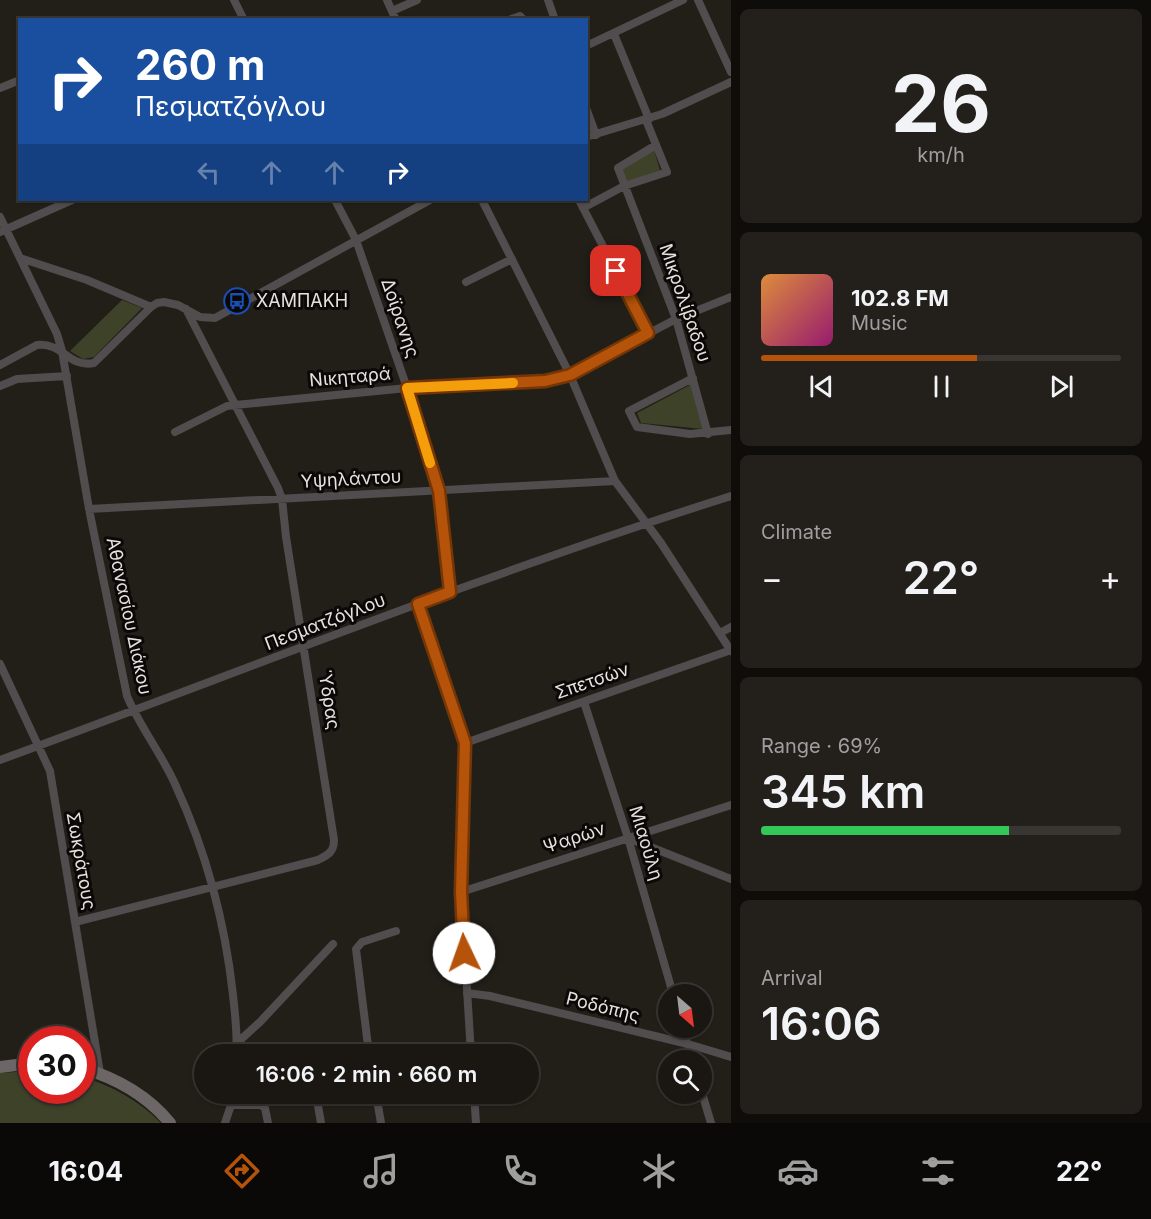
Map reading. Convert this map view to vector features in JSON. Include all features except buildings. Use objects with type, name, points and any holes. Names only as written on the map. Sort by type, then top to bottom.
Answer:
[{"type":"street","points":[[234,0],[243,18]]},
{"type":"street","points":[[387,0],[394,15],[417,0]]},
{"type":"street","points":[[548,0],[554,18]]},
{"type":"street","points":[[588,45],[683,0]]},
{"type":"street","points":[[698,0],[731,72]]},
{"type":"street","points":[[614,34],[667,172],[624,186],[581,204],[648,333]]},
{"type":"street","points":[[0,88],[18,81]]},
{"type":"street","points":[[588,137],[648,120],[731,82]]},
{"type":"street","points":[[588,113],[596,135]]},
{"type":"street","points":[[624,186],[618,168],[656,145]]},
{"type":"street","name":"Μικρολίβαδου","points":[[624,186],[676,319],[708,434]]},
{"type":"street","points":[[3,231],[70,201]]},
{"type":"street","name":"Δοϊρανης","points":[[336,201],[356,240],[407,388],[439,491],[450,592]]},
{"type":"street","points":[[0,365],[38,345],[51,346],[78,363],[94,363],[151,307],[164,302],[186,309],[200,317],[215,318],[428,201]]},
{"type":"street","points":[[483,201],[570,375],[615,481],[647,523],[731,651]]},
{"type":"street","name":"Αθανασίου Διάκου","points":[[0,217],[3,231],[20,258],[57,334],[62,351],[89,509],[127,696],[134,712],[164,760],[175,784],[214,887],[225,933],[238,1042]]},
{"type":"street","points":[[20,258],[87,280],[151,307]]},
{"type":"street","points":[[466,282],[512,259]]},
{"type":"street","name":"Νικηταρά","points":[[175,432],[227,406],[407,388],[545,381],[570,375],[676,319],[731,297]]},
{"type":"street","name":"Ύδρας","points":[[75,922],[318,860],[334,849],[282,499],[186,309]]},
{"type":"street","points":[[0,386],[17,379],[67,376]]},
{"type":"street","points":[[693,378],[629,411],[638,428],[690,434],[731,430]]},
{"type":"street","name":"Υψηλάντου","points":[[89,509],[615,481]]},
{"type":"street","name":"Πεσματζόγλου","points":[[0,760],[134,712],[450,592],[731,496]]},
{"type":"street","points":[[418,604],[465,743],[461,892],[470,1044]]},
{"type":"street","points":[[720,633],[731,627]]},
{"type":"street","name":"Σπετσών","points":[[465,743],[731,651]]},
{"type":"street","name":"Σωκράτους","points":[[0,664],[50,771],[100,1073]]},
{"type":"street","name":"Μιαούλη","points":[[584,702],[670,984]]},
{"type":"street","name":"Ψαρών","points":[[461,892],[731,805]]},
{"type":"street","points":[[627,838],[731,879]]},
{"type":"street","points":[[368,1044],[356,949],[362,942],[396,931]]},
{"type":"street","points":[[238,1042],[260,1022],[333,944]]},
{"type":"street","name":"Ροδόπης","points":[[466,993],[490,996],[688,1044],[731,1057]]},
{"type":"street","points":[[686,1038],[690,1050]]},
{"type":"street","points":[[0,1067],[18,1065]]},
{"type":"street","points":[[96,1072],[125,1085],[146,1100],[170,1123]]},
{"type":"street","points":[[318,1104],[321,1123]]},
{"type":"street","points":[[378,1104],[381,1123]]},
{"type":"street","points":[[475,1104],[476,1123]]},
{"type":"street","points":[[705,1104],[711,1123]]},
{"type":"street","points":[[225,1123],[231,1105],[261,1105],[265,1108],[268,1123]]},
{"type":"green space","points":[[654,150],[660,170],[626,182],[621,170]]},
{"type":"green space","points":[[122,300],[142,308],[94,357],[83,359],[70,351]]},
{"type":"green space","points":[[692,384],[703,429],[641,423],[637,413]]},
{"type":"green space","points":[[18,1072],[18,1104],[96,1104],[96,1082],[125,1095],[161,1123],[0,1123],[0,1073]]},
{"type":"slow traffic","points":[[430,463],[407,388],[513,383]]},
{"type":"place","name":"ΧΑΜΠΑΚΗ","points":[[237,301]]},
{"type":"route","points":[[464,953],[461,892],[465,743],[418,604],[450,592],[439,491],[407,388],[545,381],[570,375],[648,333],[616,271]]}]
